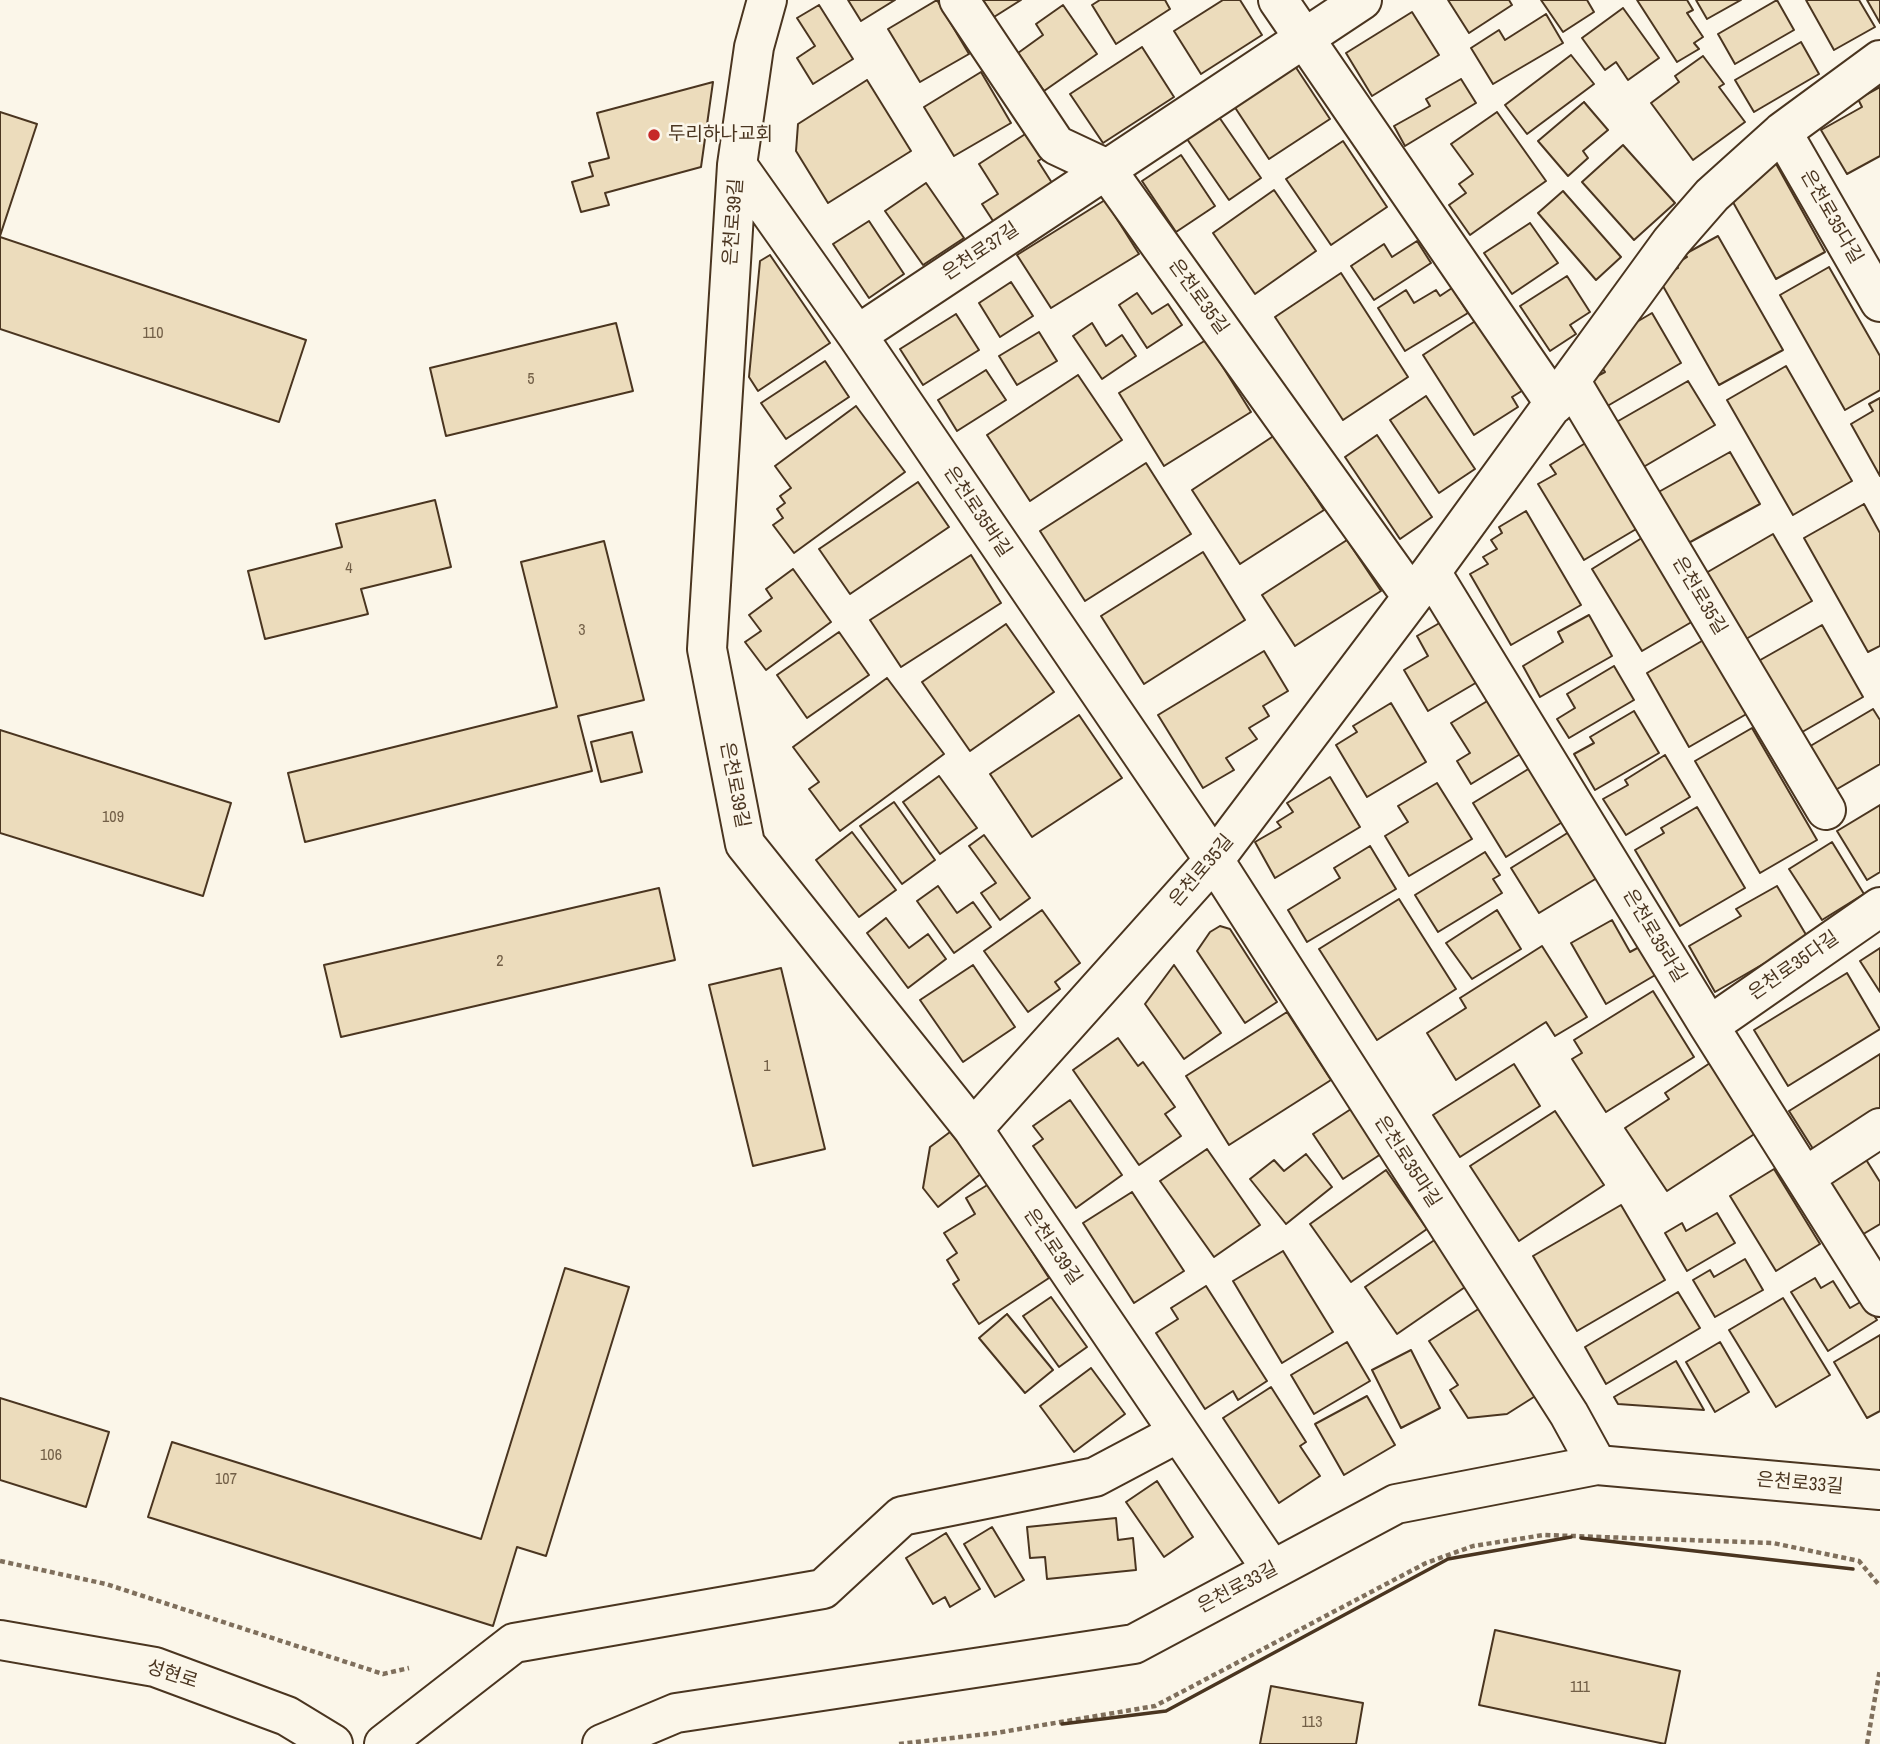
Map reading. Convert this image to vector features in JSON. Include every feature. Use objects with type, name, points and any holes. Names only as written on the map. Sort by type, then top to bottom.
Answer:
[{"type":"street","name":"은천로39길","points":[[767,0],[754,47],[737,165],[707,649],[745,844],[973,1129],[1272,1570]]},
{"type":"street","points":[[959,0],[1056,145],[1105,168]]},
{"type":"street","points":[[1278,0],[1304,39]]},
{"type":"street","name":"은천로37길","points":[[858,335],[1105,168],[1362,0]]},
{"type":"street","name":"은천로35길","points":[[1304,39],[1563,393],[1826,810]]},
{"type":"street","name":"은천로35길","points":[[973,1129],[1214,860],[1422,585],[1671,242],[1712,195],[1782,132],[1880,60]]},
{"type":"street","name":"은천로35다길","points":[[1782,132],[1880,302]]},
{"type":"street","name":"은천로35바길","points":[[737,165],[858,335],[1214,860]]},
{"type":"street","name":"은천로35길","points":[[1105,168],[1422,585]]},
{"type":"street","name":"은천로35라길","points":[[1422,585],[1709,1026],[1880,1297]]},
{"type":"street","name":"은천로35마길","points":[[1214,860],[1569,1414],[1597,1465]]},
{"type":"street","name":"은천로35다길","points":[[1709,1026],[1880,907]]},
{"type":"street","points":[[1805,1177],[1880,1128]]},
{"type":"street","points":[[384,1744],[514,1643],[823,1590],[902,1516],[1095,1477],[1178,1433]]},
{"type":"street","name":"은천로33길","points":[[602,1744],[676,1713],[1133,1644],[1396,1504],[1597,1465],[1876,1490]]},
{"type":"street","name":"성현로","points":[[0,1640],[155,1667],[287,1716],[333,1744]]},
{"type":"path","points":[[899,1744],[996,1733],[1155,1706],[1426,1563],[1473,1546],[1544,1535],[1773,1543],[1859,1561],[1880,1586]]},
{"type":"path","points":[[0,1561],[106,1584],[383,1674],[438,1661],[458,1686]]},
{"type":"path","points":[[1867,1744],[1880,1669]]},
{"type":"building","points":[[848,0],[895,0],[861,21]]},
{"type":"building","points":[[937,0],[969,54],[920,82],[888,29]]},
{"type":"building","points":[[983,0],[1021,0],[994,17]]},
{"type":"building","points":[[1100,0],[1165,0],[1170,9],[1116,44],[1092,5]]},
{"type":"building","points":[[1223,0],[1240,0],[1262,35],[1201,74],[1174,31]]},
{"type":"building","points":[[1448,0],[1509,0],[1512,5],[1469,33]]},
{"type":"building","points":[[1541,0],[1587,0],[1594,12],[1563,32]]},
{"type":"building","points":[[1637,0],[1687,0],[1693,10],[1687,13],[1703,37],[1694,43],[1699,49],[1677,62]]},
{"type":"building","points":[[1696,0],[1741,0],[1707,19]]},
{"type":"building","points":[[1777,0],[1794,30],[1735,64],[1718,34]]},
{"type":"building","points":[[1806,0],[1859,0],[1875,27],[1834,50]]},
{"type":"building","points":[[1867,0],[1880,0],[1880,23]]},
{"type":"building","points":[[819,5],[853,59],[813,84],[797,58],[815,46],[797,18]]},
{"type":"building","points":[[1063,5],[1097,54],[1044,91],[1018,53],[1043,35],[1036,24]]},
{"type":"building","points":[[1623,8],[1659,58],[1628,80],[1616,62],[1605,70],[1582,38]]},
{"type":"building","points":[[1412,12],[1439,55],[1372,96],[1346,53]]},
{"type":"building","points":[[1546,14],[1563,43],[1493,84],[1471,48],[1499,30],[1505,40]]},
{"type":"building","points":[[1801,42],[1819,74],[1754,112],[1735,80]]},
{"type":"building","points":[[1142,47],[1174,97],[1103,143],[1070,94]]},
{"type":"building","points":[[1571,55],[1594,84],[1527,134],[1505,105]]},
{"type":"building","points":[[1703,56],[1724,84],[1719,87],[1745,122],[1693,160],[1651,103],[1679,82],[1675,76]]},
{"type":"building","points":[[1295,66],[1330,119],[1269,159],[1234,106]]},
{"type":"building","points":[[981,72],[1011,123],[954,156],[924,107]]},
{"type":"building","points":[[1461,79],[1476,103],[1405,146],[1394,126],[1430,106],[1426,99]]},
{"type":"building","points":[[867,80],[911,151],[828,203],[796,151],[798,124]]},
{"type":"building","name":"두리하나교회","points":[[713,82],[701,167],[605,193],[609,205],[581,212],[572,182],[593,176],[589,163],[609,158],[597,113]]},
{"type":"building","points":[[1880,87],[1880,156],[1847,174],[1821,130],[1862,107],[1858,99]]},
{"type":"building","points":[[1584,102],[1608,130],[1583,151],[1588,158],[1568,176],[1538,141]]},
{"type":"building","points":[[0,112],[37,124],[0,236]]},
{"type":"building","points":[[1497,112],[1546,181],[1470,235],[1449,205],[1466,193],[1459,184],[1473,174],[1451,144]]},
{"type":"building","points":[[1219,117],[1261,178],[1229,200],[1187,139]]},
{"type":"building","points":[[1033,129],[1049,154],[1038,161],[1054,186],[995,224],[982,204],[998,194],[979,164]]},
{"type":"building","points":[[1343,141],[1387,207],[1331,245],[1286,179]]},
{"type":"building","points":[[1623,145],[1675,203],[1634,240],[1582,182]]},
{"type":"building","points":[[1181,155],[1215,206],[1176,232],[1142,181]]},
{"type":"building","points":[[1775,162],[1825,252],[1776,279],[1729,195]]},
{"type":"building","points":[[926,183],[964,238],[923,265],[885,211]]},
{"type":"building","points":[[1274,190],[1316,251],[1255,294],[1213,233]]},
{"type":"building","points":[[1563,191],[1621,257],[1596,280],[1538,213]]},
{"type":"building","points":[[1105,200],[1139,254],[1051,308],[1017,255]]},
{"type":"building","points":[[869,221],[904,274],[869,298],[833,244]]},
{"type":"building","points":[[1530,223],[1558,263],[1512,294],[1484,253]]},
{"type":"building","points":[[1718,236],[1783,350],[1719,385],[1659,279],[1678,268],[1676,264],[1687,257],[1685,254]]},
{"type":"building","points":[[0,237],[306,340],[279,422],[0,329]]},
{"type":"building","points":[[1417,241],[1431,263],[1374,300],[1351,266],[1384,244],[1392,257]]},
{"type":"building","points":[[770,255],[830,343],[758,391],[749,377],[760,261]]},
{"type":"building","points":[[1829,267],[1880,356],[1880,390],[1845,410],[1780,295]]},
{"type":"building","points":[[1341,273],[1408,377],[1343,420],[1275,317]]},
{"type":"building","points":[[1567,276],[1590,312],[1570,325],[1576,334],[1550,351],[1520,306]]},
{"type":"building","points":[[1011,282],[1033,316],[1000,337],[979,303]]},
{"type":"building","points":[[1452,288],[1468,313],[1405,351],[1378,308],[1406,290],[1414,303],[1436,290],[1440,296]]},
{"type":"building","points":[[1137,293],[1152,314],[1168,304],[1182,325],[1147,348],[1119,305]]},
{"type":"building","points":[[1652,313],[1681,363],[1604,408],[1588,381],[1605,372],[1596,358],[1628,327]]},
{"type":"building","points":[[956,314],[979,350],[923,385],[900,349]]},
{"type":"building","points":[[1480,318],[1525,389],[1512,397],[1518,407],[1474,435],[1423,355]]},
{"type":"building","points":[[616,323],[633,391],[446,436],[430,368]]},
{"type":"building","points":[[1092,323],[1106,346],[1122,335],[1136,356],[1102,379],[1073,336]]},
{"type":"building","points":[[1039,332],[1057,361],[1017,385],[999,356]]},
{"type":"building","points":[[1206,340],[1251,412],[1164,466],[1119,393]]},
{"type":"building","points":[[825,361],[849,397],[786,439],[761,403]]},
{"type":"building","points":[[1786,366],[1852,481],[1793,515],[1727,400]]},
{"type":"building","points":[[986,370],[1006,400],[957,431],[938,400]]},
{"type":"building","points":[[1078,375],[1122,440],[1030,501],[987,435]]},
{"type":"building","points":[[1688,381],[1715,425],[1640,469],[1613,424]]},
{"type":"building","points":[[1426,396],[1475,469],[1439,493],[1390,420]]},
{"type":"building","points":[[1880,398],[1880,476],[1851,424],[1873,411],[1869,404]]},
{"type":"building","points":[[856,406],[905,472],[794,553],[773,525],[783,518],[777,509],[785,503],[780,496],[791,488],[775,466]]},
{"type":"building","points":[[1275,435],[1324,510],[1240,564],[1192,490]]},
{"type":"building","points":[[1377,435],[1432,517],[1400,539],[1345,457]]},
{"type":"building","points":[[1592,439],[1643,525],[1584,560],[1538,484],[1556,474],[1550,465]]},
{"type":"building","points":[[1730,452],[1760,504],[1683,546],[1655,494]]},
{"type":"building","points":[[1146,463],[1191,534],[1085,601],[1040,531]]},
{"type":"building","points":[[918,482],[949,527],[850,594],[819,549]]},
{"type":"building","points":[[435,500],[451,567],[361,589],[368,614],[265,639],[248,571],[342,547],[336,524]]},
{"type":"building","points":[[1864,504],[1880,533],[1880,646],[1868,652],[1804,538]]},
{"type":"building","points":[[1526,511],[1581,605],[1511,645],[1470,574],[1488,564],[1483,557],[1497,549],[1491,540],[1502,533],[1499,527]]},
{"type":"building","points":[[1773,534],[1812,601],[1746,639],[1706,573]]},
{"type":"building","points":[[1645,536],[1695,620],[1642,651],[1592,569]]},
{"type":"building","points":[[1347,540],[1381,591],[1295,646],[1262,595]]},
{"type":"building","points":[[604,541],[644,700],[578,716],[592,771],[305,842],[288,773],[557,707],[521,562]]},
{"type":"building","points":[[1203,552],[1245,620],[1144,684],[1101,616]]},
{"type":"building","points":[[971,555],[1001,603],[901,667],[870,620]]},
{"type":"building","points":[[793,569],[831,622],[766,670],[745,642],[761,631],[749,615],[772,598],[766,589]]},
{"type":"building","points":[[1589,615],[1612,656],[1540,697],[1523,666],[1563,642],[1558,632]]},
{"type":"building","points":[[1443,621],[1479,681],[1428,711],[1404,670],[1428,656],[1417,636]]},
{"type":"building","points":[[1006,624],[1054,692],[970,751],[922,682]]},
{"type":"building","points":[[1822,625],[1863,697],[1797,735],[1755,663]]},
{"type":"building","points":[[839,632],[869,675],[807,718],[777,675]]},
{"type":"building","points":[[1707,638],[1750,712],[1689,747],[1647,673]]},
{"type":"building","points":[[1264,651],[1288,691],[1263,706],[1269,716],[1249,728],[1257,739],[1226,758],[1234,770],[1203,788],[1158,715]]},
{"type":"building","points":[[1614,666],[1634,700],[1569,738],[1557,719],[1575,708],[1567,694]]},
{"type":"building","points":[[887,678],[944,754],[840,831],[809,789],[819,782],[793,747]]},
{"type":"building","points":[[1489,700],[1522,753],[1471,784],[1457,761],[1470,753],[1451,723]]},
{"type":"building","points":[[1391,703],[1426,762],[1367,797],[1336,745],[1357,732],[1353,726]]},
{"type":"building","points":[[1873,709],[1880,720],[1880,764],[1832,792],[1807,748]]},
{"type":"building","points":[[1634,711],[1659,753],[1595,790],[1574,754],[1594,743],[1590,737]]},
{"type":"building","points":[[1079,715],[1122,778],[1032,837],[990,774]]},
{"type":"building","points":[[1752,728],[1817,840],[1760,873],[1695,761]]},
{"type":"building","points":[[0,730],[231,803],[203,896],[0,833]]},
{"type":"building","points":[[632,732],[642,772],[601,782],[591,742]]},
{"type":"building","points":[[1665,755],[1690,797],[1626,835],[1603,799],[1628,785],[1625,780]]},
{"type":"building","points":[[1530,768],[1564,821],[1506,857],[1473,803]]},
{"type":"building","points":[[939,776],[977,828],[940,854],[903,802]]},
{"type":"building","points":[[1330,777],[1360,827],[1275,878],[1255,842],[1281,827],[1277,822],[1293,812],[1287,803]]},
{"type":"building","points":[[1437,783],[1472,839],[1409,876],[1385,836],[1408,822],[1398,806]]},
{"type":"building","points":[[894,802],[935,860],[902,884],[860,826]]},
{"type":"building","points":[[1880,805],[1880,872],[1867,880],[1837,831]]},
{"type":"building","points":[[1697,807],[1745,888],[1680,926],[1635,850],[1664,833],[1661,828]]},
{"type":"building","points":[[852,832],[896,890],[859,917],[816,860]]},
{"type":"building","points":[[1569,832],[1597,878],[1539,913],[1511,868]]},
{"type":"building","points":[[984,835],[1030,898],[1000,920],[981,893],[996,883],[969,846]]},
{"type":"building","points":[[1832,842],[1864,894],[1822,920],[1789,869]]},
{"type":"building","points":[[1370,846],[1396,889],[1307,942],[1288,910],[1340,878],[1334,868]]},
{"type":"building","points":[[1485,852],[1500,875],[1493,879],[1502,893],[1438,932],[1415,895]]},
{"type":"building","points":[[938,886],[957,913],[973,902],[991,927],[954,953],[917,901]]},
{"type":"building","points":[[1777,886],[1808,938],[1715,992],[1689,946],[1741,916],[1736,909]]},
{"type":"building","points":[[659,888],[675,960],[341,1037],[324,965]]},
{"type":"building","points":[[1399,899],[1456,989],[1377,1040],[1319,949]]},
{"type":"building","points":[[1042,910],[1080,963],[1055,982],[1060,989],[1028,1012],[984,951]]},
{"type":"building","points":[[1497,910],[1521,949],[1472,979],[1446,943]]},
{"type":"building","points":[[886,918],[909,948],[928,934],[946,959],[908,988],[867,933]]},
{"type":"building","points":[[1612,920],[1630,952],[1641,946],[1657,974],[1606,1004],[1571,943]]},
{"type":"building","points":[[1220,926],[1230,929],[1277,1002],[1245,1023],[1197,951],[1210,932]]},
{"type":"building","points":[[1542,946],[1587,1017],[1555,1036],[1546,1022],[1456,1080],[1427,1033],[1466,1008],[1460,998]]},
{"type":"building","points":[[1880,948],[1880,992],[1860,961]]},
{"type":"building","points":[[973,965],[1015,1027],[963,1062],[920,1000]]},
{"type":"building","points":[[1174,965],[1221,1033],[1184,1059],[1145,1004]]},
{"type":"building","points":[[781,968],[825,1149],[753,1166],[709,985]]},
{"type":"building","points":[[1847,973],[1880,1029],[1788,1086],[1754,1030]]},
{"type":"building","points":[[1653,991],[1694,1057],[1606,1112],[1572,1059],[1582,1053],[1574,1040]]},
{"type":"building","points":[[1287,1012],[1331,1080],[1229,1145],[1186,1076]]},
{"type":"building","points":[[1118,1038],[1138,1066],[1143,1062],[1175,1107],[1165,1114],[1181,1136],[1139,1165],[1073,1070]]},
{"type":"building","points":[[1880,1054],[1880,1111],[1815,1152],[1789,1111]]},
{"type":"building","points":[[1710,1063],[1756,1133],[1667,1191],[1625,1128],[1669,1099],[1665,1093]]},
{"type":"building","points":[[1514,1064],[1540,1106],[1460,1157],[1433,1115]]},
{"type":"building","points":[[1070,1100],[1122,1175],[1076,1208],[1033,1146],[1043,1139],[1033,1126]]},
{"type":"building","points":[[1351,1109],[1381,1154],[1343,1179],[1313,1134]]},
{"type":"building","points":[[1555,1111],[1604,1185],[1519,1241],[1470,1166]]},
{"type":"building","points":[[950,1132],[982,1173],[938,1207],[923,1188],[930,1147]]},
{"type":"building","points":[[1207,1149],[1260,1225],[1214,1257],[1160,1181]]},
{"type":"building","points":[[1306,1154],[1332,1187],[1286,1224],[1250,1179],[1274,1160],[1284,1171]]},
{"type":"building","points":[[1865,1158],[1880,1182],[1880,1224],[1860,1236],[1826,1182]]},
{"type":"building","points":[[1774,1169],[1820,1244],[1776,1271],[1730,1196]]},
{"type":"building","points":[[1386,1170],[1427,1229],[1351,1282],[1310,1224]]},
{"type":"building","points":[[989,1184],[1049,1278],[979,1324],[953,1284],[959,1280],[947,1260],[957,1253],[944,1233],[975,1214],[966,1198]]},
{"type":"building","points":[[1132,1192],[1184,1271],[1134,1303],[1083,1223]]},
{"type":"building","points":[[1621,1205],[1665,1280],[1577,1331],[1533,1256]]},
{"type":"building","points":[[1717,1213],[1735,1243],[1687,1271],[1665,1233],[1682,1223],[1686,1231]]},
{"type":"building","points":[[1436,1239],[1468,1285],[1397,1334],[1365,1287]]},
{"type":"building","points":[[1283,1251],[1333,1332],[1282,1363],[1233,1281]]},
{"type":"building","points":[[1745,1259],[1763,1290],[1715,1317],[1693,1280],[1710,1270],[1714,1277]]},
{"type":"building","points":[[565,1268],[629,1287],[546,1556],[517,1547],[493,1626],[148,1517],[172,1442],[481,1539]]},
{"type":"building","points":[[1815,1278],[1821,1288],[1833,1281],[1850,1308],[1864,1300],[1877,1320],[1828,1351],[1791,1292]]},
{"type":"building","points":[[1206,1286],[1267,1381],[1238,1400],[1233,1391],[1205,1409],[1156,1333],[1178,1319],[1171,1308]]},
{"type":"building","points":[[1678,1292],[1700,1328],[1606,1384],[1585,1347]]},
{"type":"building","points":[[1051,1297],[1087,1347],[1059,1367],[1023,1316]]},
{"type":"building","points":[[1783,1298],[1830,1375],[1776,1407],[1729,1330]]},
{"type":"building","points":[[1480,1308],[1537,1395],[1507,1414],[1468,1418],[1450,1390],[1458,1385],[1429,1341]]},
{"type":"building","points":[[1007,1314],[1053,1370],[1025,1393],[979,1338]]},
{"type":"building","points":[[1880,1335],[1880,1411],[1867,1418],[1834,1362]]},
{"type":"building","points":[[1347,1342],[1370,1381],[1314,1414],[1291,1375]]},
{"type":"building","points":[[1720,1342],[1749,1392],[1715,1412],[1686,1362]]},
{"type":"building","points":[[1411,1350],[1440,1408],[1401,1428],[1372,1370]]},
{"type":"building","points":[[1676,1361],[1704,1410],[1618,1404],[1614,1397]]},
{"type":"building","points":[[1091,1368],[1125,1414],[1074,1452],[1040,1406]]},
{"type":"building","points":[[1271,1387],[1306,1442],[1300,1446],[1320,1476],[1279,1503],[1223,1418]]},
{"type":"building","points":[[1367,1396],[1395,1445],[1344,1475],[1315,1424]]},
{"type":"building","points":[[0,1398],[109,1432],[86,1507],[0,1480]]},
{"type":"building","points":[[1157,1481],[1193,1537],[1164,1557],[1126,1502]]},
{"type":"building","points":[[1116,1518],[1118,1540],[1133,1538],[1136,1570],[1047,1579],[1045,1557],[1030,1558],[1027,1527]]},
{"type":"building","points":[[992,1527],[1024,1580],[995,1597],[964,1544]]},
{"type":"building","points":[[946,1533],[980,1589],[950,1607],[945,1597],[933,1604],[906,1558]]},
{"type":"building","points":[[1495,1630],[1680,1671],[1665,1744],[1479,1705]]},
{"type":"building","points":[[1271,1686],[1363,1703],[1356,1744],[1260,1744]]},
{"type":"wall","points":[[1062,1724],[1166,1711],[1448,1559],[1571,1537]]},
{"type":"wall","points":[[1581,1538],[1853,1569]]},
{"type":"place","name":"두리하나교회","points":[[654,135]]}]
